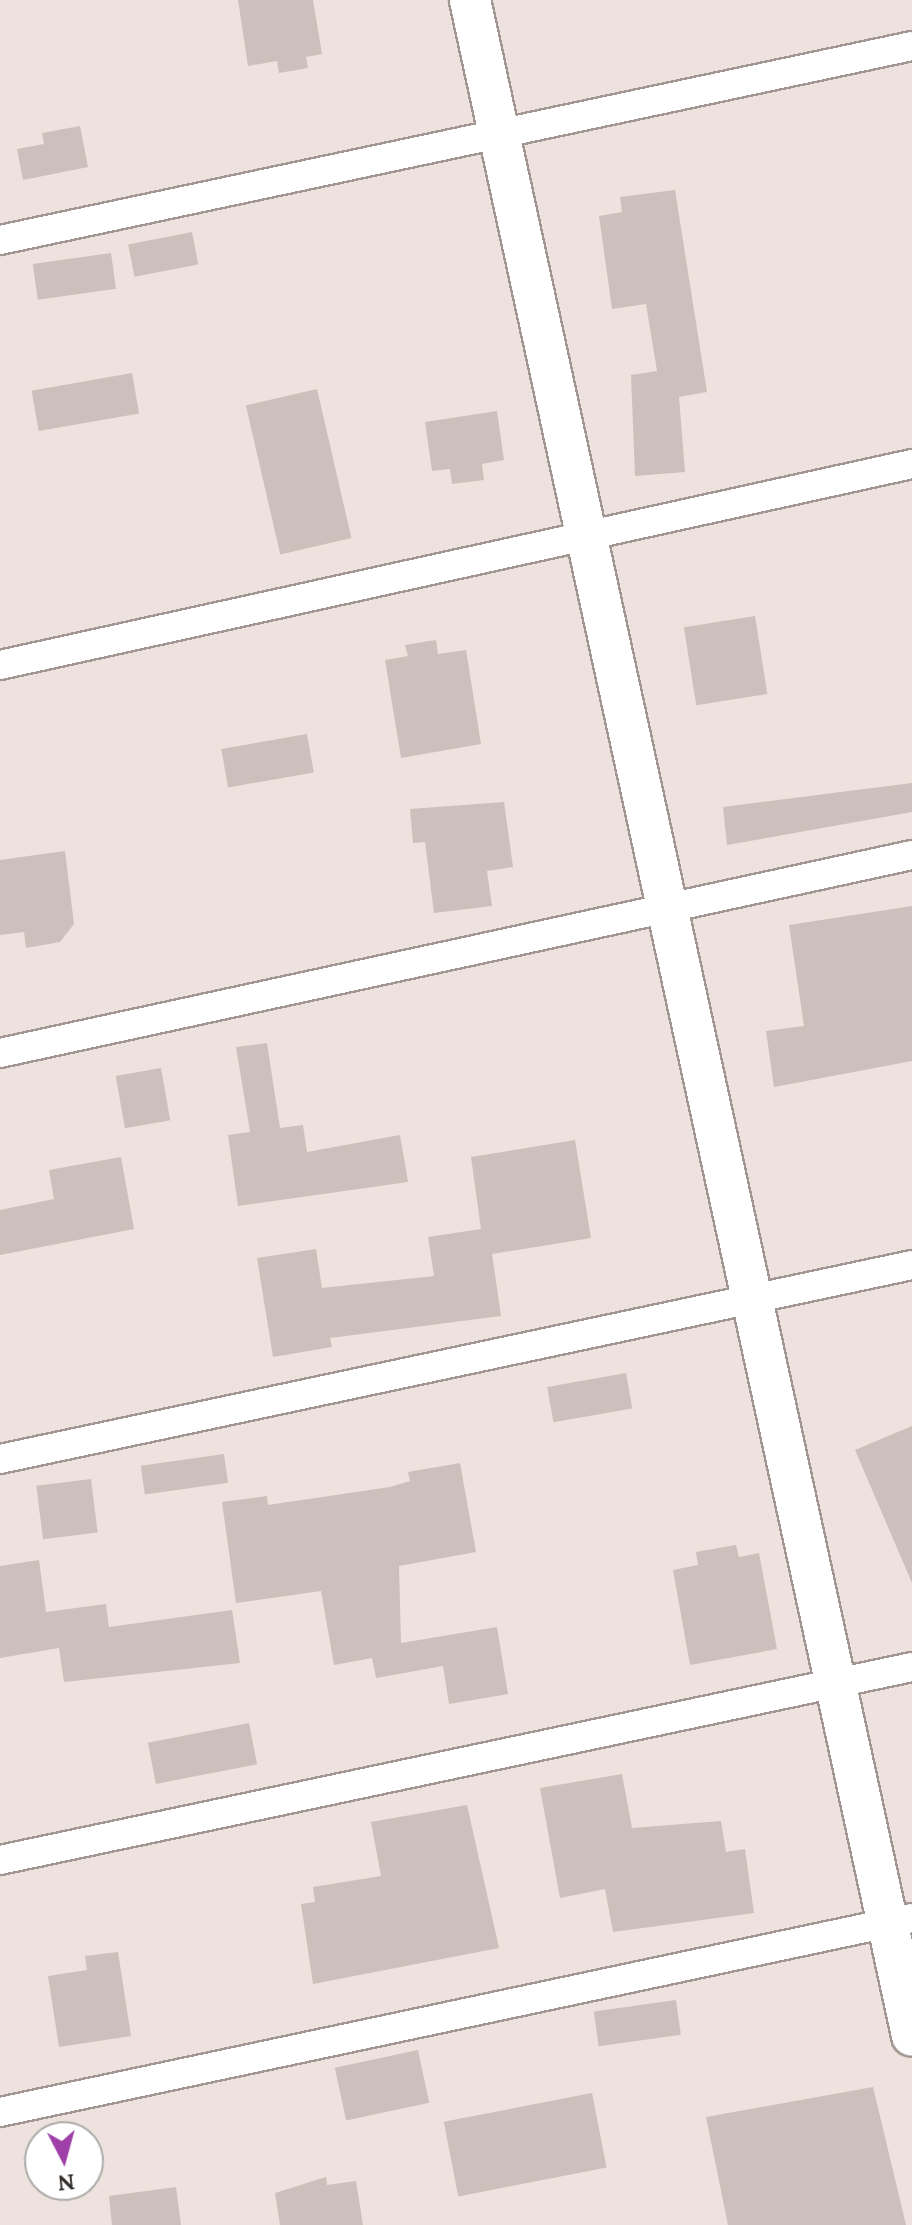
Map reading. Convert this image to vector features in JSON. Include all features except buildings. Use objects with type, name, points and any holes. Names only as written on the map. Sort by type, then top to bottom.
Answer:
[{"type":"main road","points":[[470,0],[671,906],[837,1684],[900,1921],[912,2036]]},
{"type":"street","points":[[0,240],[912,46]]},
{"type":"street","points":[[0,665],[912,464]]},
{"type":"street","points":[[0,1053],[912,855]]},
{"type":"street","points":[[0,1459],[912,1265]]},
{"type":"street","points":[[0,1860],[912,1667]]},
{"type":"street","points":[[0,2112],[900,1921]]}]
